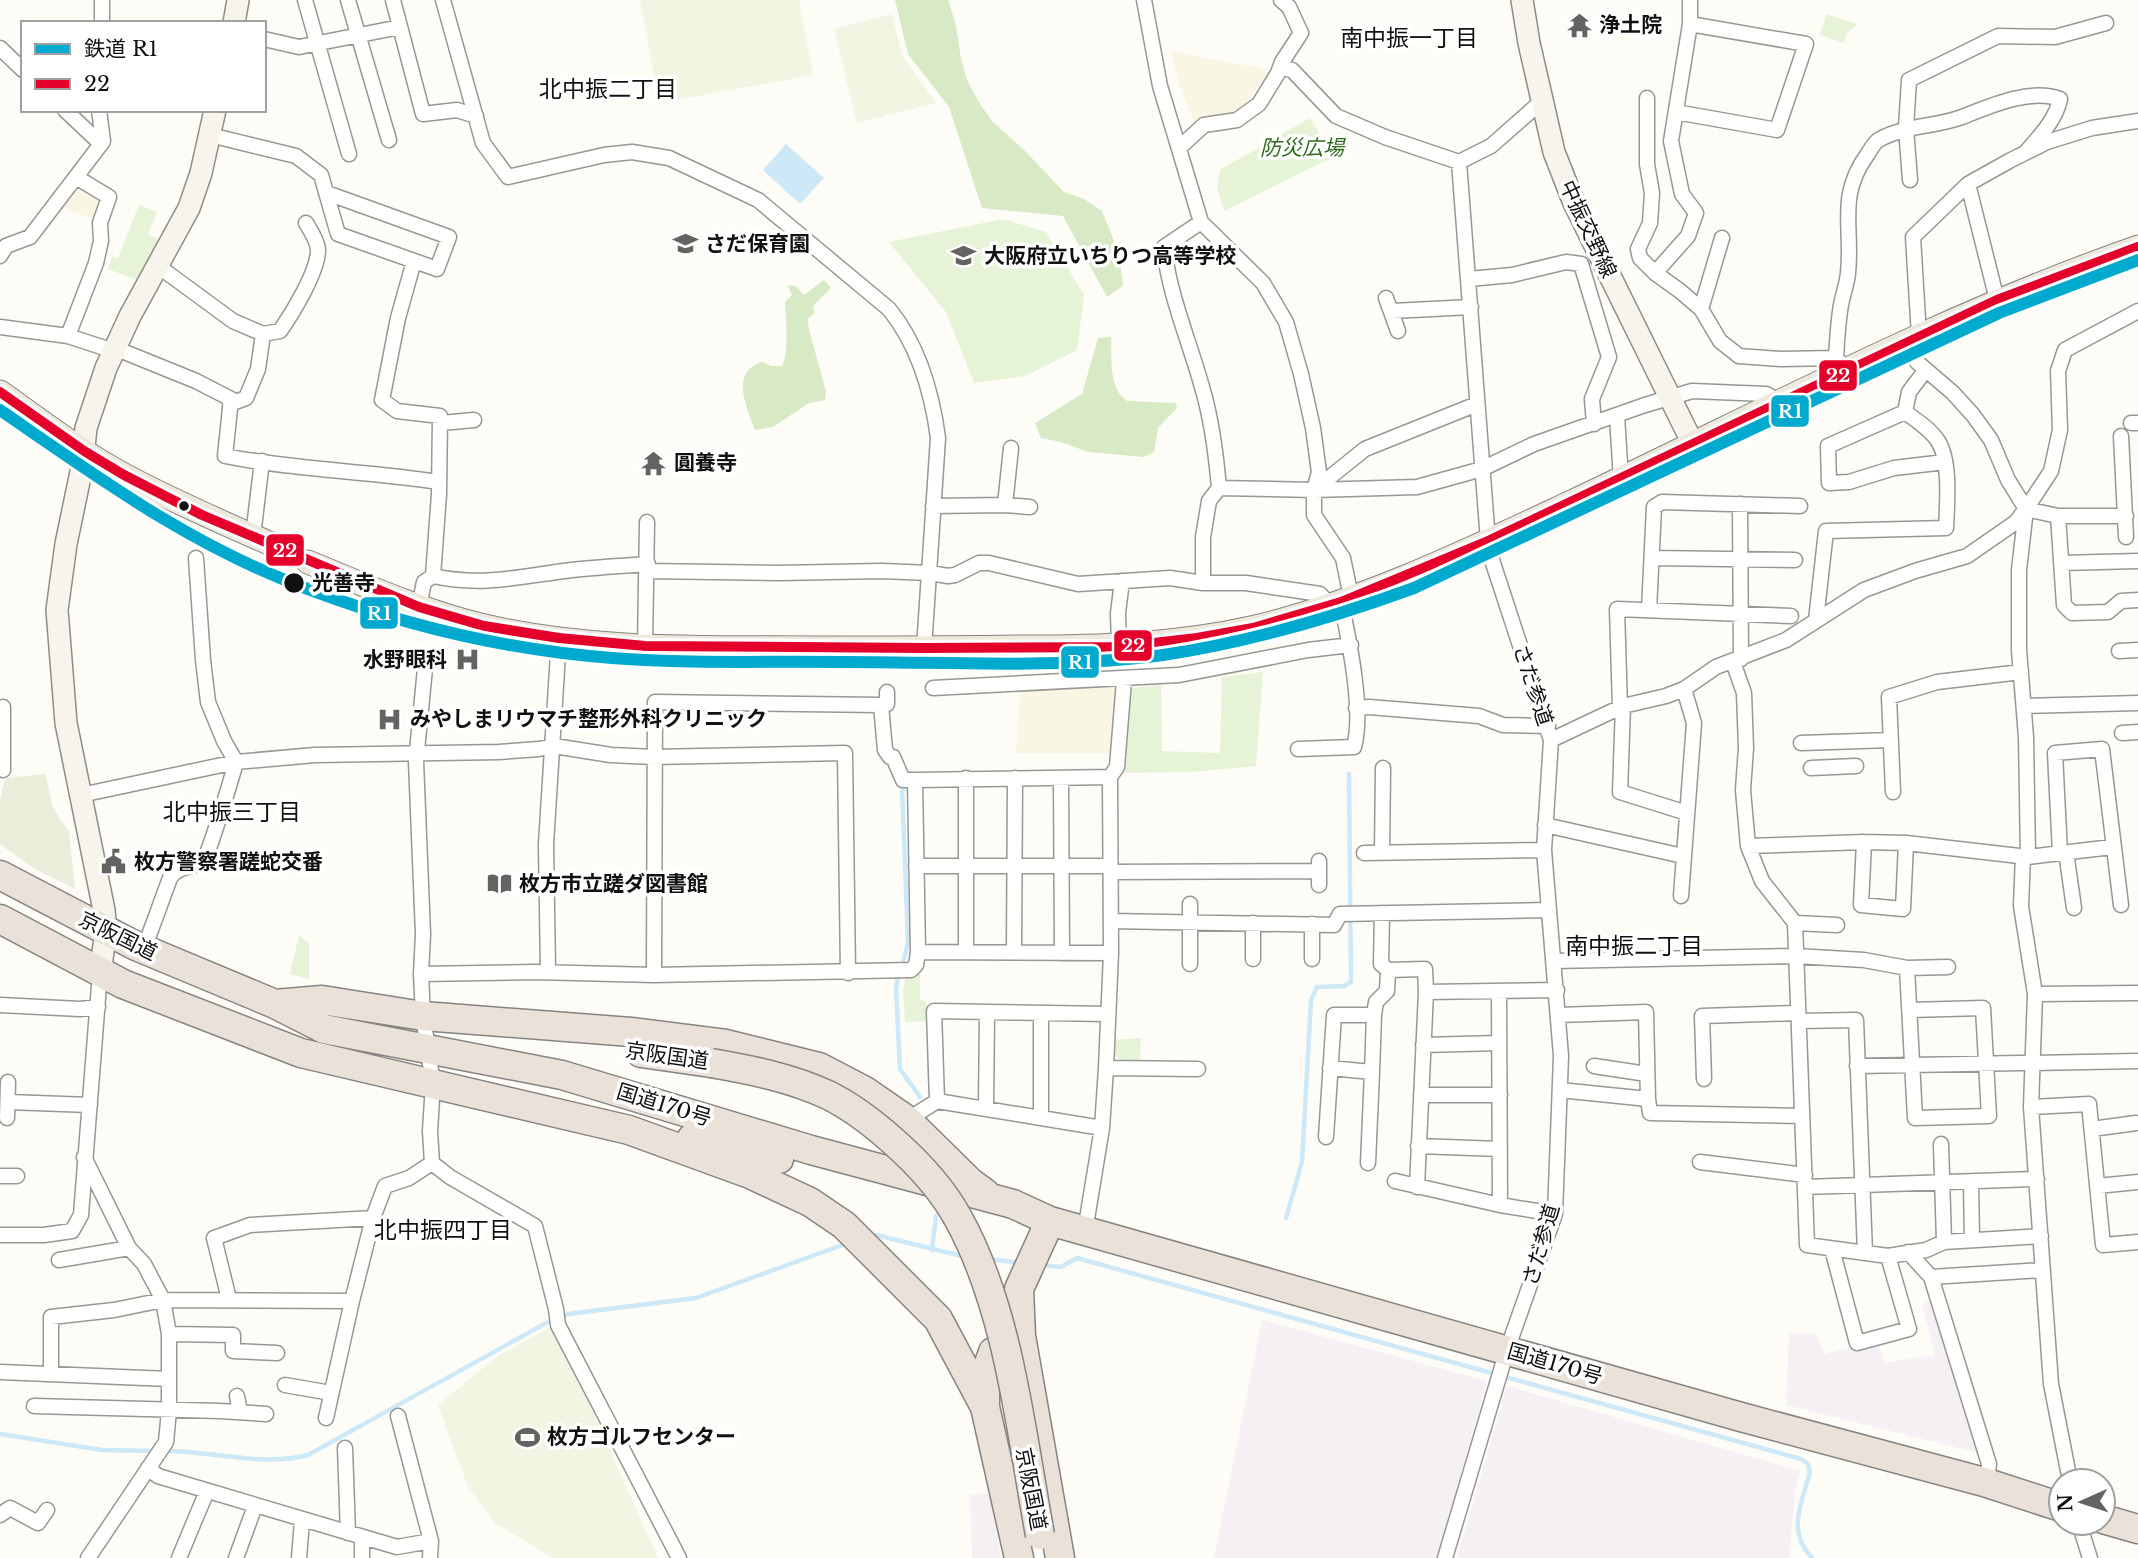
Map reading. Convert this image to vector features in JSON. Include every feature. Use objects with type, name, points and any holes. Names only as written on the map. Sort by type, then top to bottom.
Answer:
[{"type":"highway","name":"京阪国道","points":[[2,874],[106,931],[275,1004],[426,1033],[582,1044],[711,1063],[790,1080],[830,1096],[861,1115],[920,1165],[957,1216],[985,1273],[1003,1337],[1042,1547]]},
{"type":"highway","name":"京阪国道","points":[[0,919],[100,973],[301,1053],[629,1130],[750,1174],[810,1202],[844,1225],[938,1319],[985,1407],[1019,1558]]},
{"type":"highway","points":[[426,1033],[631,1032],[726,1044],[819,1068],[865,1091],[907,1120],[970,1182],[991,1198]]},
{"type":"highway","name":"国道170号","points":[[426,1033],[811,1150],[1013,1204],[1050,1222],[1085,1231],[1501,1368],[1741,1417],[1987,1483],[2047,1502]]},
{"type":"highway","name":"国道170号","points":[[629,1130],[678,1135],[753,1152],[1008,1222],[1050,1222]]},
{"type":"highway","points":[[1050,1222],[1019,1289],[1021,1336],[1060,1558]]},
{"type":"highway","points":[[985,1407],[985,1374],[993,1352],[1021,1336]]},
{"type":"highway","points":[[2117,1523],[2138,1529]]},
{"type":"main road","points":[[0,392],[84,451],[169,498],[418,607],[484,626],[559,638],[645,646],[1119,646],[1197,638],[1253,628],[1341,601],[1488,541],[1621,479],[1781,402],[1842,364],[1918,352],[1997,300],[2138,247]]},
{"type":"street","points":[[102,0],[102,21]]},
{"type":"street","points":[[234,21],[238,0]]},
{"type":"street","points":[[305,0],[349,154]]},
{"type":"street","points":[[348,0],[389,141]]},
{"type":"street","points":[[393,0],[423,114],[457,110],[476,116]]},
{"type":"street","points":[[443,0],[483,143],[508,177],[604,155],[632,152],[669,158],[758,200],[889,309],[904,327],[918,355],[934,410],[938,438],[924,648]]},
{"type":"street","points":[[1144,0],[1160,86],[1201,222],[1263,283],[1286,322],[1313,428],[1319,472],[1314,491],[1314,515],[1343,558],[1341,601],[1350,645],[1359,732],[1354,747],[1298,749]]},
{"type":"street","points":[[1180,148],[1204,125],[1237,120],[1259,104],[1301,33],[1289,7],[1281,0]]},
{"type":"street","name":"中振交野線","points":[[1522,0],[1554,152],[1574,203],[1591,261],[1693,444]]},
{"type":"street","points":[[1655,273],[1688,236],[1696,214],[1682,194],[1671,141],[1690,24],[1690,0]]},
{"type":"street","points":[[1910,180],[1906,128],[1909,80],[1998,36],[2054,37],[2106,23]]},
{"type":"street","points":[[1676,112],[1777,130],[1806,44],[1690,24]]},
{"type":"street","points":[[266,39],[299,47],[400,27]]},
{"type":"street","points":[[0,48],[21,68]]},
{"type":"street","points":[[1281,68],[1292,70],[1336,117],[1459,162],[1491,146],[1542,101]]},
{"type":"street","points":[[1647,97],[1647,164],[1652,203],[1650,223],[1638,249],[1640,258],[1701,309],[1720,341],[1739,356],[1842,364],[1838,331],[1848,275],[1847,202],[1850,186],[1877,141],[1906,128],[1946,123],[2035,95],[2060,99],[2054,117],[2025,153]]},
{"type":"street","points":[[67,112],[101,145]]},
{"type":"street","points":[[0,256],[6,246],[30,237],[101,145],[103,141],[99,112]]},
{"type":"street","points":[[0,1235],[44,1235],[72,1231],[80,1215],[100,973],[106,931],[102,895],[66,723],[57,610],[86,428],[141,295],[189,208],[201,173],[215,112]]},
{"type":"street","points":[[1905,412],[1918,352],[1913,237],[1968,184],[2025,153],[2047,142],[2092,128],[2138,121]]},
{"type":"street","points":[[210,135],[296,156],[321,175],[338,233],[437,270],[449,237],[327,193]]},
{"type":"street","name":"さだ参道","points":[[1445,1558],[1501,1368],[1555,1214],[1560,1090],[1559,1015],[1544,850],[1549,733],[1488,541],[1487,466],[1478,423],[1459,162]]},
{"type":"street","points":[[68,336],[96,263],[101,241],[100,223],[109,197],[76,177]]},
{"type":"street","points":[[1968,184],[1997,300]]},
{"type":"street","points":[[1201,222],[1164,247],[1178,315],[1202,387],[1215,441],[1219,488],[1209,501],[1203,537],[1203,583]]},
{"type":"street","points":[[158,267],[233,321],[263,334],[280,331],[298,305],[318,257],[318,245],[306,223]]},
{"type":"street","points":[[1701,309],[1722,238]]},
{"type":"street","points":[[414,261],[398,318],[382,400],[397,411],[440,416],[433,576]]},
{"type":"street","points":[[1469,279],[1512,275],[1566,262],[1591,261],[1609,357],[1592,399],[1594,424]]},
{"type":"street","points":[[1398,331],[1389,305],[1471,307]]},
{"type":"street","points":[[1356,708],[1369,706],[1479,716],[1503,725],[1549,733],[1621,707],[1684,689],[1716,667],[1786,640],[1864,590],[1915,570],[1967,556],[2016,522],[2051,471],[2060,430],[2058,371],[2065,351],[2138,311]]},
{"type":"street","points":[[0,327],[68,336],[118,351],[205,386],[231,400],[225,456],[326,471],[386,474],[439,482]]},
{"type":"street","points":[[230,404],[246,398],[258,369],[263,334]]},
{"type":"street","points":[[1918,352],[1973,415],[1991,440],[2008,480],[2026,509],[2020,570],[2026,857],[2021,906],[2035,995],[2031,1107],[2051,1384],[2067,1467]]},
{"type":"street","points":[[1219,488],[1314,491],[1418,487],[1487,466],[1534,444],[1669,397],[1701,391],[1766,394],[1781,402]]},
{"type":"street","points":[[1314,491],[1365,449],[1477,404]]},
{"type":"street","points":[[1905,412],[1828,446],[1829,483],[1849,482],[1894,468],[1945,462]]},
{"type":"street","points":[[1816,620],[1826,531],[1946,528],[1945,462],[1938,441],[1926,427],[1905,412]]},
{"type":"street","points":[[1617,416],[1621,479]]},
{"type":"street","points":[[441,423],[474,420]]},
{"type":"street","points":[[2121,436],[2131,493],[2126,516],[2126,537]]},
{"type":"street","points":[[1005,505],[1011,448]]},
{"type":"street","points":[[253,536],[262,461]]},
{"type":"street","points":[[1649,610],[1654,507],[1662,502],[1800,506]]},
{"type":"street","points":[[1740,505],[1740,614],[1737,660],[1744,693],[1746,748],[1743,790],[1748,846],[1762,881],[1796,923],[1807,1245],[1888,1256],[1926,1250],[1944,1242],[2041,1236]]},
{"type":"street","points":[[933,506],[1030,507]]},
{"type":"street","points":[[2026,509],[2058,516],[2126,516]]},
{"type":"street","points":[[2058,516],[2064,605],[2073,613],[2108,611],[2122,601],[2138,600]]},
{"type":"street","points":[[645,646],[647,522]]},
{"type":"street","points":[[144,949],[170,878],[176,870],[203,862],[208,855],[236,762],[208,702],[202,660],[197,558]]},
{"type":"street","points":[[1652,558],[1795,560]]},
{"type":"street","points":[[2061,564],[2138,561]]},
{"type":"street","points":[[418,607],[424,582],[433,576],[458,582],[511,580],[575,569],[647,567],[930,573],[948,576],[956,575],[974,565],[989,563],[1078,584],[1170,578],[1203,583],[1246,583],[1320,594],[1341,601]]},
{"type":"street","points":[[1119,646],[1118,614],[1122,581]]},
{"type":"street","points":[[1687,813],[1620,792],[1621,707],[1617,609],[1791,616]]},
{"type":"street","points":[[548,972],[546,844],[559,638]]},
{"type":"street","points":[[933,688],[1179,675],[1308,650],[1350,645]]},
{"type":"street","points":[[2119,651],[2138,650]]},
{"type":"street","points":[[426,658],[417,753],[423,934],[421,974],[433,1084],[430,1131],[432,1163],[450,1177],[535,1226],[558,1325],[679,1558]]},
{"type":"street","points":[[1893,792],[1889,697],[1937,682],[2021,672]]},
{"type":"street","points":[[1085,1231],[1102,1128],[1111,953],[1110,777],[1116,767],[1124,680]]},
{"type":"street","points":[[1681,895],[1694,723],[1684,689]]},
{"type":"street","points":[[654,975],[654,702],[884,698],[885,750],[893,757],[903,780],[1110,777]]},
{"type":"street","points":[[2024,706],[2138,703]]},
{"type":"street","points":[[3,708],[3,770]]},
{"type":"street","points":[[2122,733],[2138,732]]},
{"type":"street","points":[[1801,743],[1891,740]]},
{"type":"street","points":[[1826,742],[1827,768]]},
{"type":"street","points":[[82,795],[236,762],[315,755],[499,752],[554,746],[611,755],[653,757],[845,752],[848,973]]},
{"type":"street","points":[[2074,908],[2063,853],[2055,753],[2102,749],[2121,905]]},
{"type":"street","points":[[1811,768],[1856,766]]},
{"type":"street","points":[[1382,853],[1383,768]]},
{"type":"street","points":[[966,778],[966,951]]},
{"type":"street","points":[[1014,952],[1015,778]]},
{"type":"street","points":[[1062,778],[1062,953]]},
{"type":"street","points":[[421,974],[548,972],[654,975],[911,970],[916,965],[918,952],[915,780]]},
{"type":"street","points":[[1545,825],[1683,856]]},
{"type":"street","points":[[1864,842],[1861,905],[1903,909],[1906,843]]},
{"type":"street","points":[[1748,846],[1906,843],[2026,857],[2112,847]]},
{"type":"street","points":[[1364,853],[1544,850]]},
{"type":"street","points":[[916,866],[1062,866],[1111,869],[1184,866],[1319,872]]},
{"type":"street","points":[[1190,904],[1190,964]]},
{"type":"street","points":[[1111,921],[1334,925],[1340,914],[1548,910]]},
{"type":"street","points":[[1382,913],[1381,964],[1388,970],[1425,969],[1417,1187]]},
{"type":"street","points":[[1253,923],[1253,959]]},
{"type":"street","points":[[1796,923],[1837,925]]},
{"type":"street","points":[[1312,924],[1312,959]]},
{"type":"street","points":[[918,952],[1111,953]]},
{"type":"street","points":[[1555,961],[1797,956],[1864,960],[1907,968],[1948,967]]},
{"type":"street","points":[[1907,968],[1915,1118],[1989,1116],[1983,1008],[1910,1010]]},
{"type":"street","points":[[1368,1163],[1374,1015],[1376,1002],[1387,991],[1388,970]]},
{"type":"street","points":[[1426,992],[1557,990]]},
{"type":"street","points":[[1499,991],[1500,1205]]},
{"type":"street","points":[[2035,995],[2138,993]]},
{"type":"street","points":[[0,1005],[80,1010],[98,1007]]},
{"type":"street","points":[[937,1101],[934,1011],[1108,1014]]},
{"type":"street","points":[[986,1012],[986,1109]]},
{"type":"street","points":[[1559,1015],[1646,1012],[1650,1113],[1802,1116]]},
{"type":"street","points":[[1041,1013],[1041,1118]]},
{"type":"street","points":[[1326,1136],[1334,1014],[1374,1015]]},
{"type":"street","points":[[1704,1079],[1702,1016],[1856,1020],[1864,1253]]},
{"type":"street","points":[[1423,1045],[1499,1043]]},
{"type":"street","points":[[1857,1066],[2138,1061]]},
{"type":"street","points":[[1594,1066],[1647,1074]]},
{"type":"street","points":[[1106,1068],[1198,1069]]},
{"type":"street","points":[[1331,1068],[1371,1072]]},
{"type":"street","points":[[7,1118],[8,1082]]},
{"type":"street","points":[[1560,1090],[1648,1099]]},
{"type":"street","points":[[1421,1095],[1500,1096]]},
{"type":"street","points":[[907,1120],[937,1101],[1102,1128]]},
{"type":"street","points":[[8,1102],[90,1105]]},
{"type":"street","points":[[2031,1107],[2089,1104],[2103,1245],[2138,1242]]},
{"type":"street","points":[[1312,1118],[1327,1119]]},
{"type":"street","points":[[2092,1129],[2136,1123]]},
{"type":"street","points":[[1941,1143],[1944,1242]]},
{"type":"street","points":[[1418,1146],[1500,1149]]},
{"type":"street","points":[[84,1157],[129,1248],[144,1264],[163,1300],[169,1334],[169,1411],[166,1442],[88,1558]]},
{"type":"street","points":[[1700,1162],[1805,1181],[1863,1186],[2037,1179]]},
{"type":"street","points":[[326,1418],[373,1218],[385,1186],[409,1178],[432,1163]]},
{"type":"street","points":[[0,1176],[17,1176]]},
{"type":"street","points":[[1395,1181],[1500,1205],[1555,1214]]},
{"type":"street","points":[[1970,1182],[1972,1241]]},
{"type":"street","points":[[2097,1186],[2138,1182]]},
{"type":"street","points":[[229,1299],[214,1238],[250,1225],[373,1218]]},
{"type":"street","points":[[60,1260],[129,1248]]},
{"type":"street","points":[[1832,1249],[1857,1343],[1909,1329],[1888,1256]]},
{"type":"street","points":[[1908,1252],[1931,1277],[1989,1464],[1987,1483]]},
{"type":"street","points":[[1931,1277],[2043,1270]]},
{"type":"street","points":[[51,1374],[51,1317],[114,1310],[163,1300],[352,1301]]},
{"type":"street","points":[[169,1334],[233,1335],[233,1351],[277,1353]]},
{"type":"street","points":[[0,1372],[169,1379]]},
{"type":"street","points":[[285,1385],[331,1393]]},
{"type":"street","points":[[237,1396],[240,1412]]},
{"type":"street","points":[[34,1406],[266,1414]]},
{"type":"street","points":[[398,1416],[431,1541],[430,1558]]},
{"type":"street","points":[[345,1448],[355,1535],[362,1558]]},
{"type":"street","points":[[156,1458],[158,1476],[302,1521],[397,1547],[431,1541]]},
{"type":"street","points":[[179,1558],[207,1491]]},
{"type":"street","points":[[236,1558],[255,1506]]},
{"type":"street","points":[[0,1515],[10,1508],[38,1523],[47,1510]]},
{"type":"street","points":[[299,1558],[302,1521]]},
{"type":"street","points":[[2083,1537],[2090,1558]]},
{"type":"shaded area","points":[[1171,51],[1261,68],[1267,75],[1244,106],[1230,114],[1204,117],[1194,122],[1178,81]]},
{"type":"shaded area","points":[[79,184],[105,198],[96,221],[64,208]]},
{"type":"shaded area","points":[[1112,687],[1116,690],[1111,753],[1016,753],[1020,689]]},
{"type":"shaded area","points":[[1935,1293],[1983,1454],[1786,1405],[1789,1333],[1817,1334],[1824,1354],[1878,1341],[1884,1363],[1935,1355],[1922,1305]]},
{"type":"shaded area","points":[[1262,1320],[1487,1381],[1437,1558],[1214,1558]]},
{"type":"shaded area","points":[[1507,1386],[1800,1471],[1795,1490],[1789,1558],[1457,1558]]},
{"type":"shaded area","points":[[990,1493],[1001,1558],[972,1558],[970,1495]]},
{"type":"green space","points":[[640,0],[799,0],[813,75],[659,103]]},
{"type":"green space","points":[[895,0],[948,0],[967,80],[980,104],[993,122],[1064,192],[1084,199],[1102,211],[1119,253],[1123,286],[1107,297],[1063,216],[982,208],[949,107],[908,54]]},
{"type":"green space","points":[[892,14],[902,55],[936,103],[857,123],[834,29]]},
{"type":"green space","points":[[1826,14],[1858,24],[1847,33],[1844,43],[1820,35]]},
{"type":"green space","name":"防災広場","points":[[1310,118],[1333,157],[1224,211],[1217,187],[1220,170]]},
{"type":"green space","points":[[139,205],[157,212],[148,234],[158,239],[142,282],[108,269],[112,257],[118,258]]},
{"type":"green space","points":[[1003,219],[1046,232],[1084,295],[1077,350],[1025,376],[974,383],[946,312],[889,242]]},
{"type":"green space","points":[[824,280],[831,288],[813,306],[815,313],[808,318],[826,391],[825,400],[809,403],[773,427],[755,430],[743,392],[746,374],[762,362],[771,366],[782,366],[786,345],[785,302],[792,295],[788,285],[796,286],[804,295]]},
{"type":"green space","points":[[1111,337],[1112,372],[1121,395],[1127,401],[1176,403],[1177,408],[1158,428],[1154,452],[1144,457],[1088,452],[1041,438],[1035,423],[1082,394],[1098,338]]},
{"type":"green space","points":[[1263,672],[1256,766],[1190,772],[1125,773],[1131,688],[1161,685],[1162,751],[1220,753],[1222,677]]},
{"type":"green space","points":[[46,774],[52,805],[69,831],[75,889],[33,868],[0,844],[0,800],[5,778]]},
{"type":"green space","points":[[299,935],[309,944],[309,979],[290,974]]},
{"type":"green space","points":[[907,973],[920,973],[920,1000],[926,1001],[926,1021],[905,1022],[903,991]]},
{"type":"green space","points":[[1141,1038],[1140,1062],[1120,1060],[1113,1053],[1114,1040]]},
{"type":"green space","name":"枚方ゴルフセンター","points":[[554,1325],[658,1558],[553,1558],[495,1523],[468,1487],[438,1405],[498,1356]]},
{"type":"water","points":[[786,144],[824,178],[800,204],[763,170]]},
{"type":"waterway","points":[[1286,1218],[1302,1162],[1311,1000],[1317,987],[1344,986],[1351,982],[1349,774]]},
{"type":"waterway","points":[[902,786],[908,943],[902,966]]},
{"type":"waterway","points":[[899,974],[896,987],[900,1069],[920,1097]]},
{"type":"waterway","points":[[932,1250],[936,1216]]},
{"type":"waterway","points":[[869,1236],[876,1235],[966,1257]]},
{"type":"waterway","points":[[166,1451],[255,1459],[308,1455],[546,1323],[568,1314],[696,1298],[848,1243]]},
{"type":"waterway","points":[[1041,1265],[1061,1267],[1077,1258],[1801,1459],[1808,1464],[1810,1472],[1800,1506],[1798,1527],[1804,1548],[1812,1558]]},
{"type":"waterway","points":[[989,1259],[1022,1263]]},
{"type":"waterway","points":[[0,1434],[102,1450],[157,1451]]},
{"type":"rail line","name":"R1","points":[[0,410],[148,510],[225,553],[345,602],[458,634],[573,654],[670,661],[1003,664],[1083,662],[1163,655],[1259,636],[1321,619],[1414,588],[1999,313],[2138,260]]},
{"type":"transit line","name":"22","points":[[0,392],[84,451],[202,515],[419,607],[484,626],[559,638],[645,646],[1119,647],[1253,628],[1341,602],[1488,541],[1997,300],[2138,247]]},
{"type":"place","name":"浄土院","points":[[1579,25]]},
{"type":"place","name":"さだ保育園","points":[[685,244]]},
{"type":"place","name":"大阪府立いちりつ高等学校","points":[[964,256]]},
{"type":"place","name":"圓養寺","points":[[654,463]]},
{"type":"place","name":"光善寺","points":[[294,583]]},
{"type":"place","name":"水野眼科","points":[[467,660]]},
{"type":"place","name":"みやしまリウマチ整形外科クリニック","points":[[390,719]]},
{"type":"place","name":"枚方警察署蹉蛇交番","points":[[114,862]]},
{"type":"place","name":"枚方市立蹉ダ図書館","points":[[499,884]]},
{"type":"place","name":"枚方ゴルフセンター","points":[[527,1437]]},
{"type":"district","name":"南中振一丁目","points":[[1409,38]]},
{"type":"district","name":"北中振二丁目","points":[[608,89]]},
{"type":"district","name":"北中振三丁目","points":[[232,812]]},
{"type":"district","name":"南中振二丁目","points":[[1634,946]]},
{"type":"district","name":"北中振四丁目","points":[[443,1230]]}]
